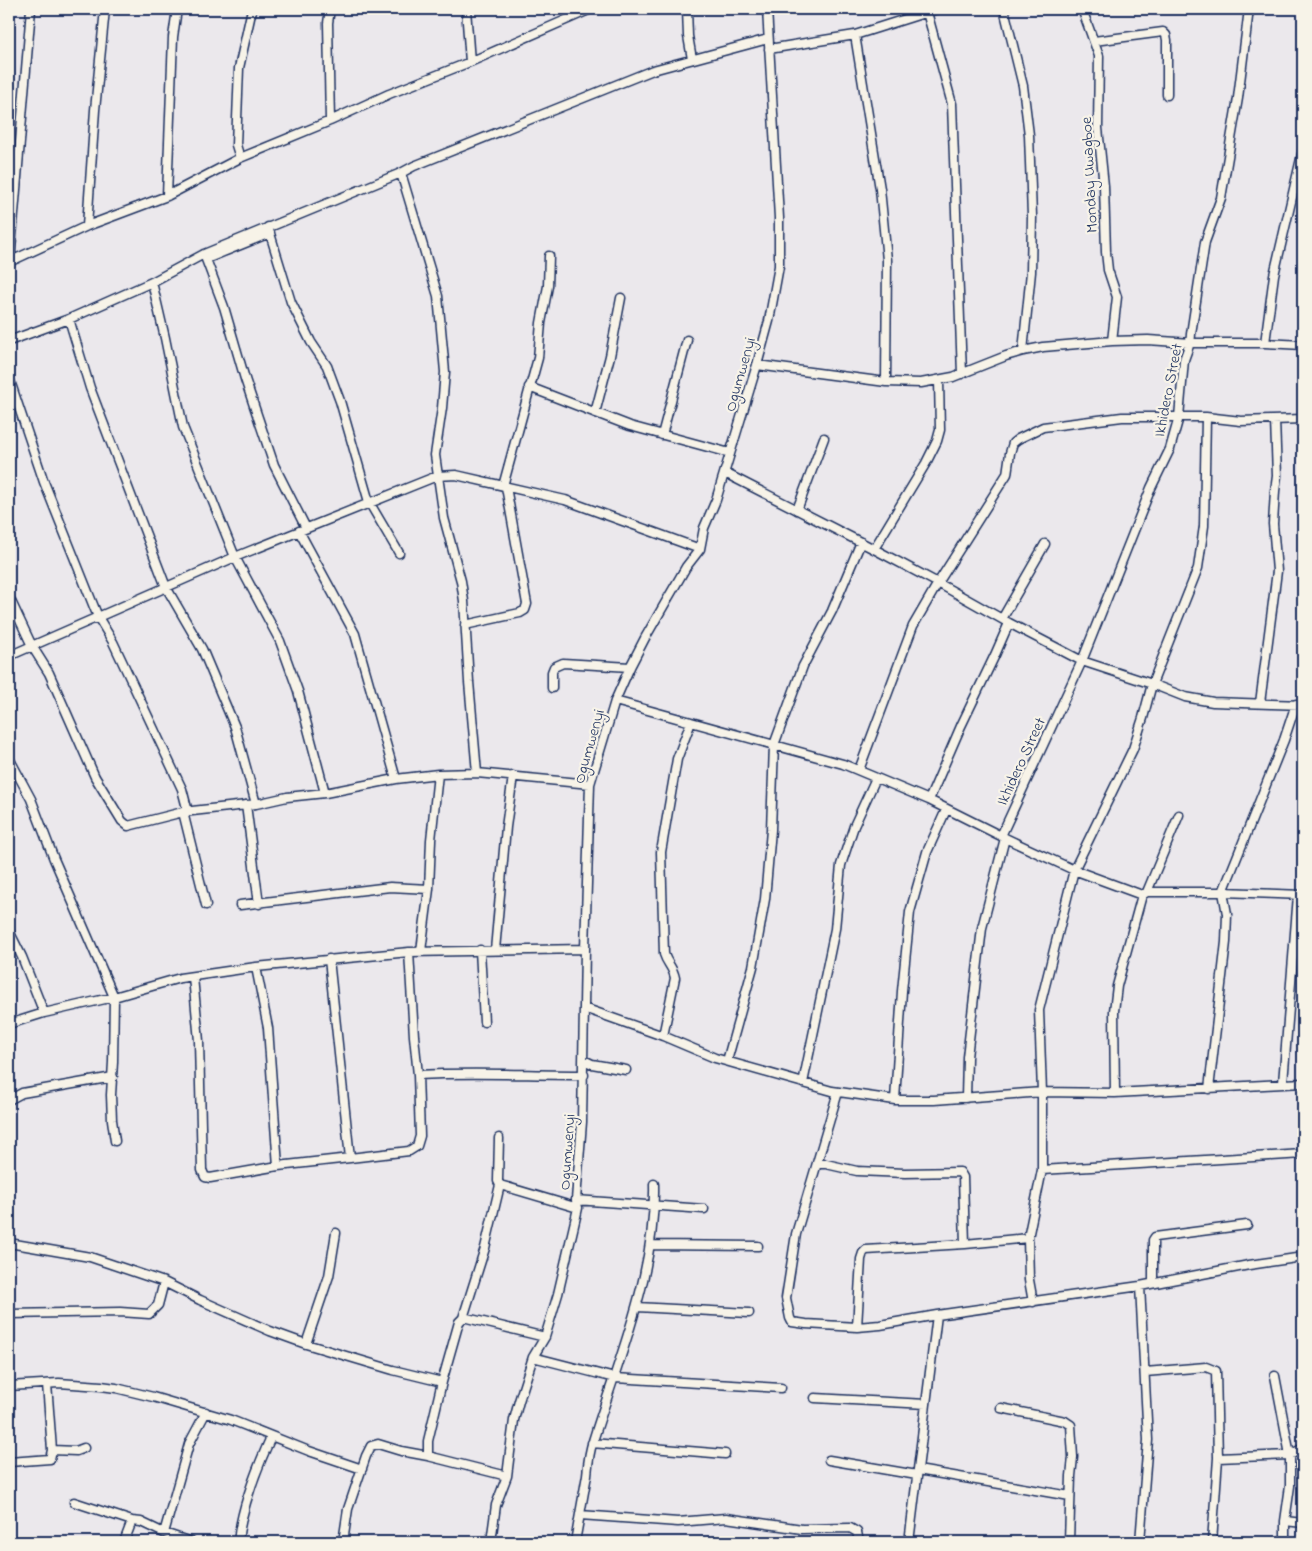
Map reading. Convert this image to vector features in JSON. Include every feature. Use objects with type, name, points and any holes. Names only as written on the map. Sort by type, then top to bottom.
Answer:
[{"type":"street","points":[[31,9],[10,262],[87,226],[167,196],[240,158],[330,121],[388,94],[470,62],[591,9]]},
{"type":"street","points":[[87,226],[95,110],[105,9]]},
{"type":"street","points":[[167,196],[173,37],[177,9]]},
{"type":"street","points":[[240,158],[236,145],[239,68],[252,9]]},
{"type":"street","points":[[330,9],[328,23],[330,121]]},
{"type":"street","points":[[466,9],[470,62]]},
{"type":"street","points":[[687,9],[688,36],[692,59]]},
{"type":"street","name":"Ogumwenyi","points":[[491,1542],[496,1505],[507,1476],[514,1420],[532,1357],[545,1337],[558,1294],[577,1204],[584,1075],[585,949],[590,784],[616,701],[630,668],[686,567],[700,549],[704,528],[725,473],[757,365],[769,321],[779,266],[779,218],[767,9]]},
{"type":"street","points":[[768,49],[855,35],[937,9]]},
{"type":"street","points":[[1004,9],[1023,86],[1029,135],[1032,216],[1031,272],[1023,351]]},
{"type":"street","name":"Monday Uwagboe","points":[[1082,9],[1099,56],[1098,128],[1104,186],[1108,270],[1117,297],[1112,341]]},
{"type":"street","name":"Ikhidero Street","points":[[966,1098],[967,1057],[982,928],[1003,837],[1082,661],[1151,488],[1170,449],[1179,416],[1184,360],[1186,351],[1191,343],[1205,242],[1221,198],[1235,116],[1249,9]]},
{"type":"street","points":[[928,12],[952,104],[962,374]]},
{"type":"street","points":[[1094,41],[1163,32],[1167,40],[1167,95]]},
{"type":"street","points":[[855,35],[880,189],[887,260],[886,382]]},
{"type":"street","points":[[9,341],[70,319],[205,256],[414,166],[653,70],[768,39]]},
{"type":"street","points":[[1265,343],[1274,275],[1303,150]]},
{"type":"street","points":[[401,173],[438,296],[445,372],[435,455],[444,518],[461,581],[464,601],[477,773]]},
{"type":"street","points":[[269,230],[291,302],[311,342],[327,366],[340,401],[369,502],[399,553]]},
{"type":"street","points":[[205,256],[224,307],[245,379],[274,465],[302,530],[355,634],[396,779]]},
{"type":"street","points":[[465,625],[520,613],[525,610],[527,604],[504,486],[538,358],[548,286],[549,256]]},
{"type":"street","points":[[152,282],[183,427],[234,557],[280,641],[298,691],[325,793]]},
{"type":"street","points":[[594,414],[610,356],[621,298]]},
{"type":"street","points":[[70,319],[90,388],[166,587],[202,649],[236,727],[256,804]]},
{"type":"street","points":[[662,435],[687,340]]},
{"type":"street","points":[[757,365],[886,382],[921,383],[962,374],[1023,351],[1112,341],[1148,340],[1191,343],[1303,345]]},
{"type":"street","points":[[9,378],[44,482],[98,617],[113,642],[182,789],[206,904]]},
{"type":"street","points":[[874,549],[933,449],[940,430],[939,380]]},
{"type":"street","points":[[529,387],[594,414],[630,426],[730,453]]},
{"type":"street","points":[[859,770],[913,626],[1007,474],[1013,443],[1018,439],[1043,427],[1122,418],[1179,416],[1240,421],[1303,419]]},
{"type":"street","points":[[1033,1302],[1029,1280],[1028,1238],[1042,1170],[1039,1010],[1074,870],[1133,749],[1152,684],[1198,568],[1204,526],[1206,417]]},
{"type":"street","points":[[1260,703],[1277,571],[1273,524],[1274,491],[1277,476],[1275,420]]},
{"type":"street","points":[[797,510],[824,438]]},
{"type":"street","points":[[725,473],[874,549],[1082,661],[1186,697],[1213,702],[1300,704],[1223,892],[1227,914],[1226,942],[1209,1089]]},
{"type":"street","points":[[9,656],[234,557],[437,476],[456,475],[565,500],[700,549]]},
{"type":"street","points":[[727,1062],[753,967],[765,899],[771,830],[774,745],[803,666],[832,611],[860,542]]},
{"type":"street","points":[[929,800],[961,726],[995,655],[1005,621],[1045,544]]},
{"type":"street","points":[[9,597],[32,646],[49,673],[95,777],[122,821],[128,826],[186,812],[256,804],[396,779],[438,774],[477,773],[590,784]]},
{"type":"street","points":[[552,688],[552,672],[554,667],[563,663],[630,668]]},
{"type":"street","points":[[616,701],[826,759],[859,770],[929,800],[946,810],[1074,870],[1145,893],[1223,892],[1301,895],[1282,1083]]},
{"type":"street","points":[[663,1036],[675,978],[673,969],[666,963],[664,954],[662,852],[677,759],[691,722]]},
{"type":"street","points":[[9,758],[31,799],[54,859],[114,997],[111,1095],[112,1120],[116,1140]]},
{"type":"street","points":[[421,951],[429,889],[431,840],[438,774]]},
{"type":"street","points":[[495,950],[506,826],[513,776]]},
{"type":"street","points":[[803,1083],[835,929],[841,866],[854,826],[876,778]]},
{"type":"street","points":[[246,805],[259,904]]},
{"type":"street","points":[[895,1100],[902,991],[910,912],[927,852],[946,810]]},
{"type":"street","points":[[1115,1093],[1114,1011],[1117,986],[1145,893],[1178,815]]},
{"type":"street","points":[[240,905],[390,887],[429,889]]},
{"type":"street","points":[[9,931],[22,957],[44,1012]]},
{"type":"street","points":[[9,1024],[44,1012],[114,997],[180,978],[256,967],[421,951],[585,949]]},
{"type":"street","points":[[480,950],[484,1022]]},
{"type":"street","points":[[193,977],[199,1041],[202,1170],[205,1177],[210,1178],[278,1166],[409,1151],[417,1146],[420,1136],[418,1074],[408,952]]},
{"type":"street","points":[[329,959],[350,1158]]},
{"type":"street","points":[[256,967],[268,1028],[278,1166]]},
{"type":"street","points":[[584,1008],[663,1036],[727,1062],[838,1092],[895,1100],[934,1100],[1042,1092],[1115,1093],[1303,1083]]},
{"type":"street","points":[[584,1060],[592,1064],[626,1070]]},
{"type":"street","points":[[418,1074],[584,1075]]},
{"type":"street","points":[[9,1100],[22,1093],[113,1077]]},
{"type":"street","points":[[838,1092],[796,1234],[786,1298],[792,1322],[857,1327],[880,1325],[1140,1286],[1303,1257]]},
{"type":"street","points":[[428,1456],[428,1441],[442,1382],[459,1322],[463,1318],[485,1248],[500,1185],[498,1181],[499,1138]]},
{"type":"street","points":[[1042,1170],[1303,1154]]},
{"type":"street","points":[[817,1164],[826,1164],[857,1171],[905,1173],[960,1172],[963,1177],[965,1244]]},
{"type":"street","points":[[575,1542],[592,1443],[637,1307],[651,1244],[655,1206],[654,1184]]},
{"type":"street","points":[[500,1185],[577,1204],[704,1209]]},
{"type":"street","points":[[1153,1283],[1153,1240],[1155,1237],[1247,1225]]},
{"type":"street","points":[[306,1344],[329,1276],[336,1233]]},
{"type":"street","points":[[857,1327],[860,1259],[866,1250],[1028,1238]]},
{"type":"street","points":[[9,1243],[90,1257],[164,1282],[270,1331],[306,1344],[442,1382]]},
{"type":"street","points":[[651,1244],[758,1246]]},
{"type":"street","points":[[9,1314],[120,1312],[149,1314],[158,1305],[164,1282]]},
{"type":"street","points":[[1140,1286],[1148,1440],[1140,1542]]},
{"type":"street","points":[[637,1307],[749,1313]]},
{"type":"street","points":[[909,1542],[937,1315]]},
{"type":"street","points":[[463,1318],[545,1337]]},
{"type":"street","points":[[532,1357],[615,1378],[781,1388]]},
{"type":"street","points":[[1145,1372],[1206,1368],[1216,1371],[1218,1458],[1212,1542]]},
{"type":"street","points":[[1274,1376],[1290,1455],[1290,1486],[1285,1521],[1286,1542]]},
{"type":"street","points":[[9,1386],[59,1383],[116,1388],[231,1420],[309,1452],[362,1469]]},
{"type":"street","points":[[9,1462],[50,1459],[52,1450],[47,1384]]},
{"type":"street","points":[[815,1398],[926,1404]]},
{"type":"street","points":[[1001,1408],[1065,1421],[1071,1425],[1073,1457],[1070,1496],[1070,1542]]},
{"type":"street","points":[[164,1533],[189,1444],[206,1412]]},
{"type":"street","points":[[238,1542],[240,1524],[257,1468],[271,1436]]},
{"type":"street","points":[[592,1443],[725,1454]]},
{"type":"street","points":[[343,1542],[348,1509],[371,1446],[378,1444],[507,1476]]},
{"type":"street","points":[[52,1450],[76,1452],[84,1448]]},
{"type":"street","points":[[1218,1458],[1290,1455],[1303,1448]]},
{"type":"street","points":[[829,1460],[1070,1496]]},
{"type":"street","points":[[74,1502],[132,1521],[141,1522],[164,1533],[191,1542]]},
{"type":"street","points":[[580,1515],[678,1522],[726,1518],[802,1529],[850,1528],[857,1532],[859,1542]]},
{"type":"street","points":[[124,1542],[132,1521]]},
{"type":"street","points":[[1285,1521],[1303,1523]]}]
